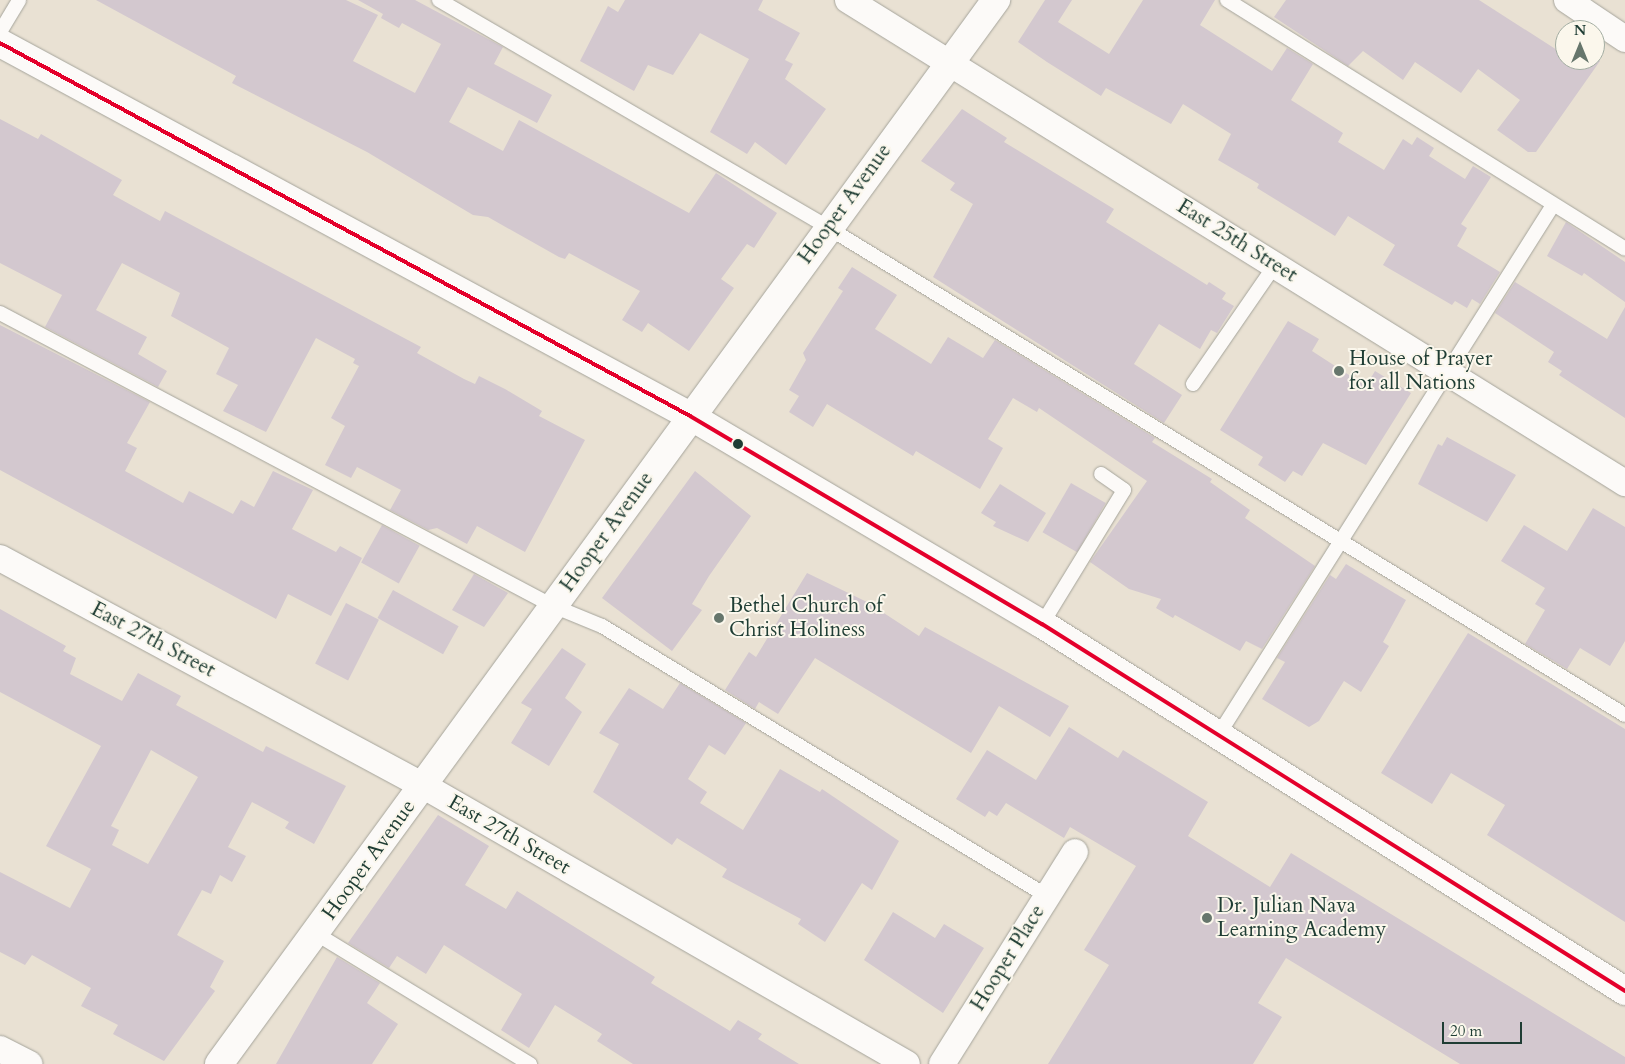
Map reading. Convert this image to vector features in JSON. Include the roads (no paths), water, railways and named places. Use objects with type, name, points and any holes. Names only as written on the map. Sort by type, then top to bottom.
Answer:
[{"type":"street","name":"East 25th Street","points":[[848,0],[1625,483]]},
{"type":"street","name":"Hooper Avenue","points":[[219,1064],[424,786],[827,227],[996,0]]},
{"type":"street","points":[[1571,1],[1625,39]]},
{"type":"street","points":[[0,43],[690,416],[1042,624],[1625,991]]},
{"type":"street","name":"East 27th Street","points":[[0,558],[424,786],[907,1064]]},
{"type":"street","name":"Hooper Place","points":[[942,1064],[1075,852]]},
{"type":"street","points":[[0,1049],[29,1064]]},
{"type":"lane","points":[[0,32],[19,0]]},
{"type":"lane","points":[[439,0],[827,227],[1625,715]]},
{"type":"lane","points":[[1227,0],[1625,250]]},
{"type":"lane","points":[[1219,734],[1553,204]]},
{"type":"lane","points":[[1193,384],[1275,265]]},
{"type":"lane","points":[[0,312],[553,606],[602,626],[1048,896]]},
{"type":"lane","points":[[1042,624],[1124,490],[1101,474]]},
{"type":"lane","points":[[315,933],[530,1064]]},
{"type":"place","name":"House of Prayer for all Nations","points":[[1339,371]]},
{"type":"place","name":"Bethel Church of Christ Holiness","points":[[719,618]]},
{"type":"place","name":"Dr. Julian Nava Learning Academy","points":[[1207,918]]}]
